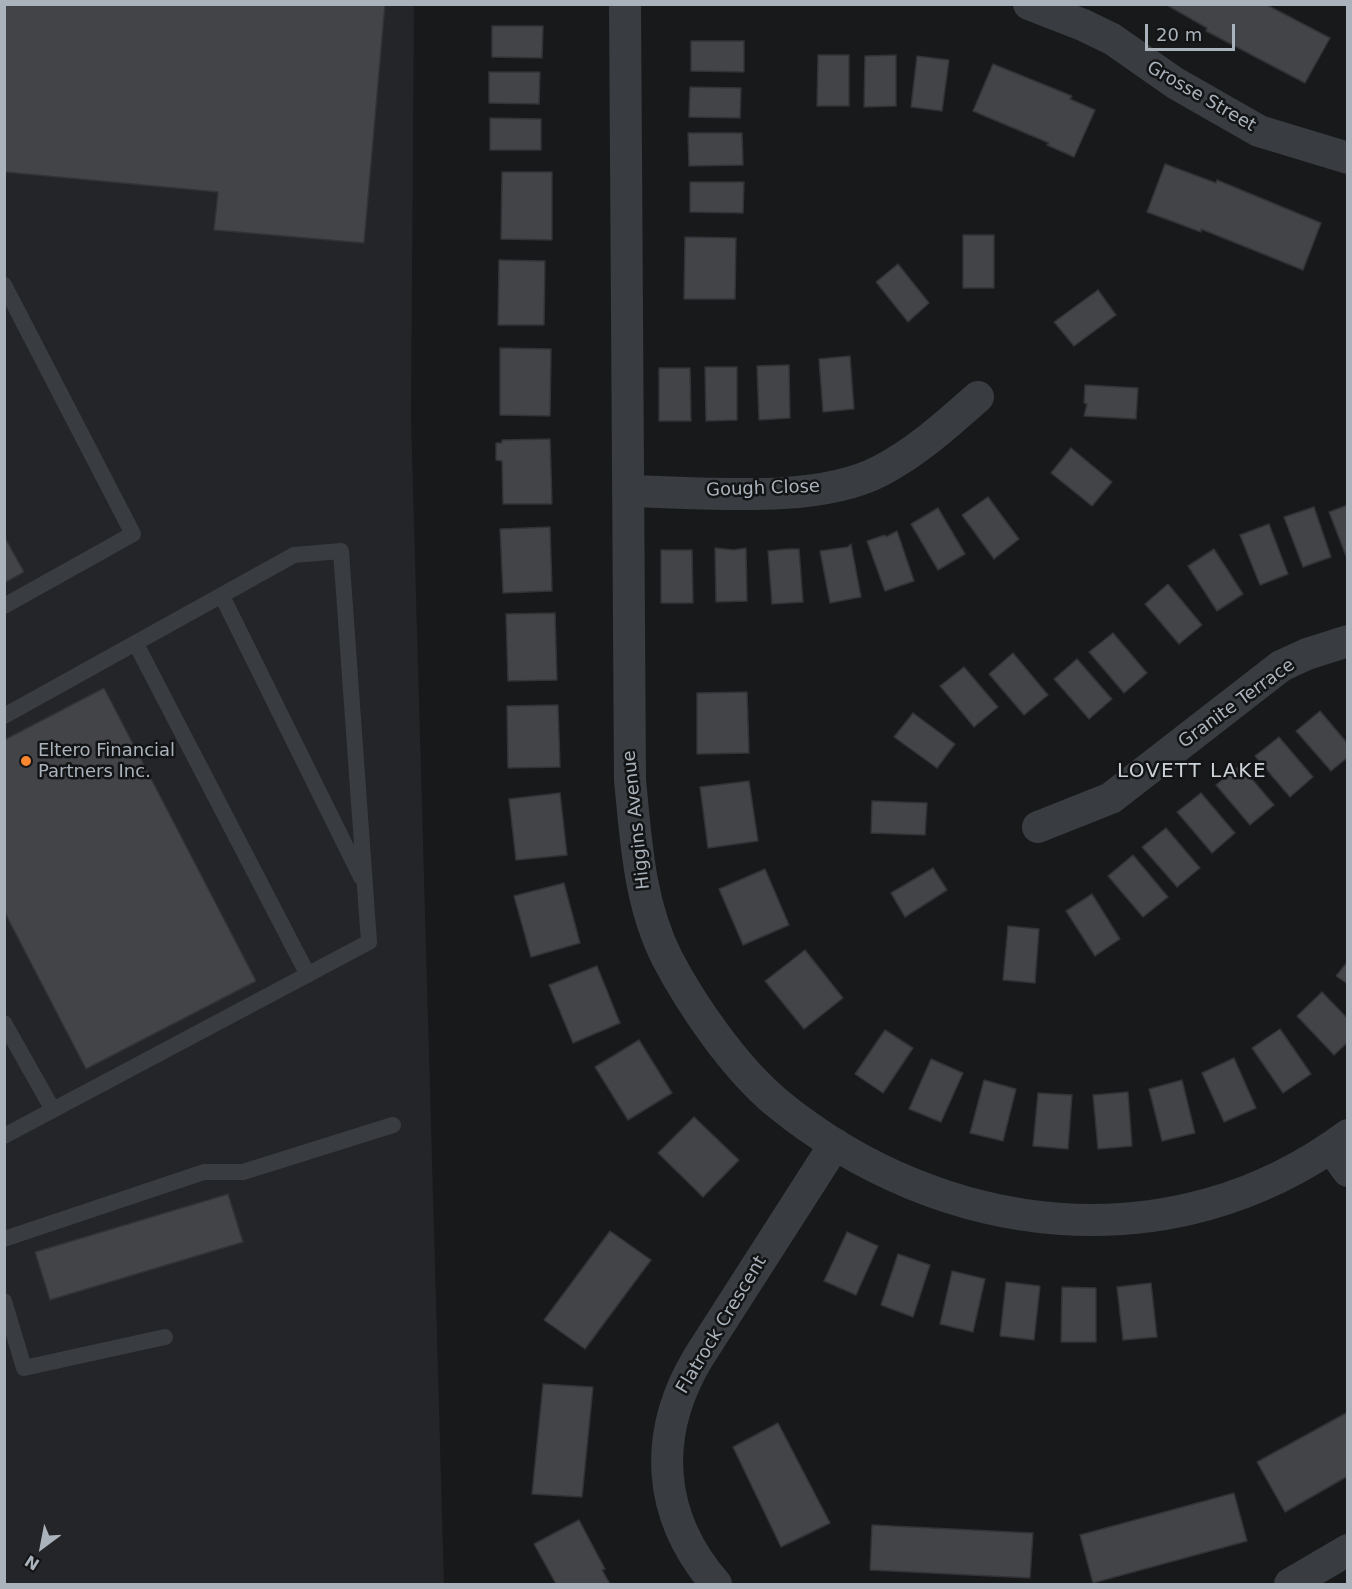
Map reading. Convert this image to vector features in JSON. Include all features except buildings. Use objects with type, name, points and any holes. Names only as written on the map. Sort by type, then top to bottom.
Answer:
[{"type":"street","name":"Higgins Avenue","points":[[625,4],[630,780],[644,897],[667,957],[735,1058],[776,1102],[835,1144],[882,1171],[933,1194],[1020,1216],[1083,1221],[1148,1216],[1210,1203],[1342,1151]]},
{"type":"street","name":"Grosse Street","points":[[1029,4],[1112,39],[1175,83],[1259,131],[1347,158]]},
{"type":"street","name":"Gough Close","points":[[628,491],[801,491],[844,485],[879,472],[908,454],[978,397]]},
{"type":"street","name":"Granite Terrace","points":[[1038,827],[1111,798],[1281,666],[1307,654],[1347,641]]},
{"type":"street","name":"Flatrock Crescent","points":[[716,1584],[704,1571],[683,1535],[670,1496],[667,1455],[673,1414],[679,1395],[698,1358],[835,1144]]},
{"type":"street","points":[[1290,1584],[1347,1550]]},
{"type":"lane","points":[[4,285],[133,534],[4,606]]},
{"type":"lane","points":[[4,716],[294,555],[341,551],[369,942],[4,1137]]},
{"type":"lane","points":[[222,596],[365,886]]},
{"type":"lane","points":[[136,644],[308,975]]},
{"type":"lane","points":[[4,1023],[53,1110]]},
{"type":"lane","points":[[4,1239],[204,1172],[243,1172],[393,1125]]},
{"type":"lane","points":[[4,1301],[24,1368],[165,1337]]},
{"type":"shaded area","points":[[5,5],[414,5],[411,418],[444,1584],[5,1584]]},
{"type":"place","name":"Eltero Financial Partners Inc.","points":[[26,761]]},
{"type":"district","name":"LOVETT LAKE","points":[[1192,772]]}]
